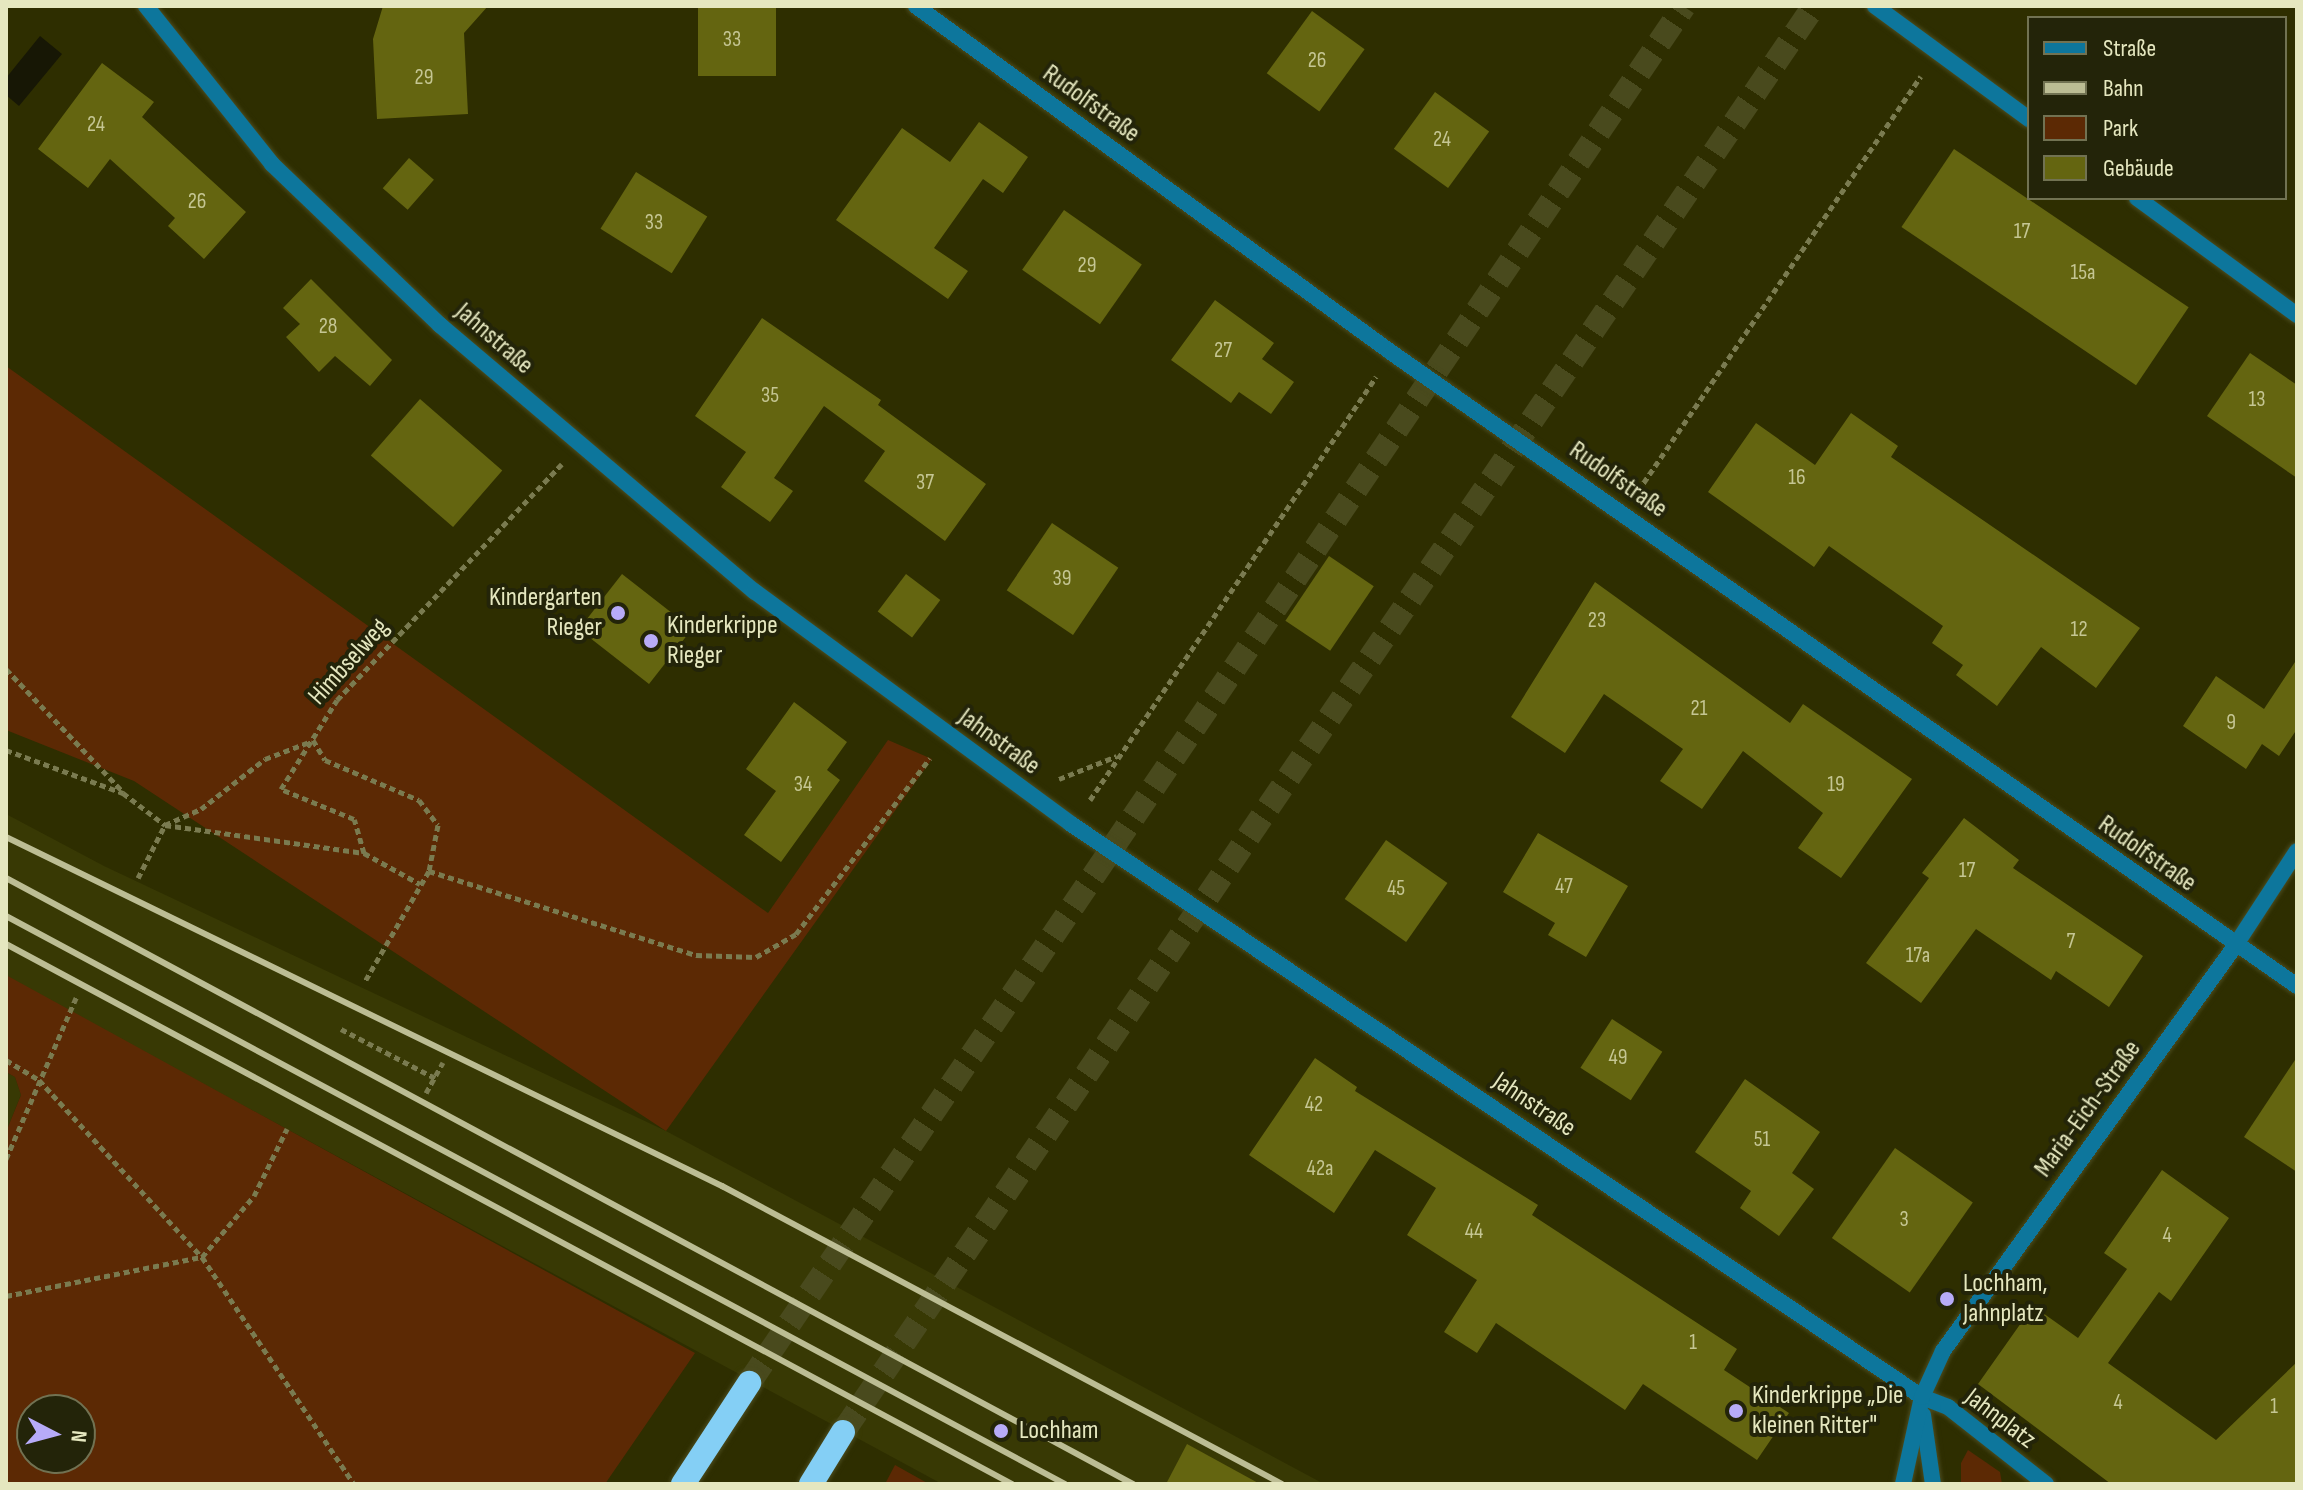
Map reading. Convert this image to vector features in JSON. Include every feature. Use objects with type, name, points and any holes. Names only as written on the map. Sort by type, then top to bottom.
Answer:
[{"type":"highway","points":[[683,1484],[749,1383]]},
{"type":"highway","points":[[811,1484],[843,1432]]},
{"type":"street","name":"Jahnstraße","points":[[146,6],[272,164],[440,325],[579,446],[754,591],[1071,824],[1922,1397]]},
{"type":"street","name":"Rudolfstraße","points":[[916,6],[1392,353],[1624,513],[2235,946],[2297,986]]},
{"type":"street","points":[[1875,6],[2027,118]]},
{"type":"street","points":[[2140,200],[2297,315]]},
{"type":"street","name":"Maria-Eich-Straße","points":[[1903,1484],[1922,1397],[1943,1351],[2235,946],[2297,851]]},
{"type":"street","points":[[1922,1397],[1933,1484]]},
{"type":"street","name":"Jahnplatz","points":[[1922,1397],[1948,1407],[2046,1484]]},
{"type":"path","points":[[1624,513],[1937,52]]},
{"type":"path","points":[[1071,824],[1392,353]]},
{"type":"path","name":"Himbselweg","points":[[165,825],[201,809],[265,759],[313,740],[337,700],[579,446]]},
{"type":"path","points":[[6,669],[123,793],[165,825],[364,853],[420,884]]},
{"type":"path","points":[[429,871],[696,955],[756,957],[796,934],[948,735]]},
{"type":"path","points":[[364,853],[354,819],[281,789],[313,740],[325,760],[419,800],[438,825],[429,871],[364,983]]},
{"type":"path","points":[[6,750],[123,793]]},
{"type":"path","points":[[1025,791],[1118,756]]},
{"type":"path","points":[[138,878],[165,825]]},
{"type":"path","points":[[6,1159],[76,998]]},
{"type":"path","points":[[341,1029],[435,1078]]},
{"type":"path","points":[[6,1060],[39,1080],[202,1257],[354,1484]]},
{"type":"path","points":[[426,1093],[443,1062]]},
{"type":"path","points":[[6,1296],[202,1257],[254,1196],[287,1129]]},
{"type":"shaded area","points":[[40,36],[62,54],[19,106],[6,95],[6,78]]},
{"type":"shaded area","points":[[6,814],[104,866],[666,1131],[1324,1484],[942,1484],[6,977]]},
{"type":"shaded area","points":[[6,1072],[15,1077],[21,1095],[6,1132]]},
{"type":"green space","points":[[6,366],[768,913],[888,740],[932,759],[666,1131],[134,781],[6,730]]},
{"type":"green space","points":[[6,975],[695,1353],[605,1484],[6,1484],[6,1132],[21,1095],[15,1077],[6,1072]]},
{"type":"green space","points":[[1968,1450],[2000,1472],[2002,1484],[1961,1484],[1961,1463]]},
{"type":"green space","points":[[895,1465],[929,1484],[885,1484]]},
{"type":"building","points":[[383,6],[488,6],[464,33],[468,114],[377,119],[373,39]]},
{"type":"building","points":[[698,6],[776,6],[776,76],[698,76]]},
{"type":"building","points":[[1312,11],[1365,49],[1319,112],[1267,73]]},
{"type":"building","points":[[102,63],[154,102],[142,117],[246,212],[204,259],[168,226],[175,218],[110,159],[88,188],[38,149]]},
{"type":"building","points":[[1435,92],[1489,131],[1448,188],[1394,149]]},
{"type":"building","points":[[979,122],[1028,157],[1003,193],[983,179],[934,248],[968,271],[948,299],[836,220],[902,128],[950,162]]},
{"type":"building","points":[[1954,149],[2189,307],[2136,385],[1901,227]]},
{"type":"building","points":[[409,158],[434,180],[408,210],[383,188]]},
{"type":"building","points":[[636,172],[707,217],[672,273],[600,229]]},
{"type":"building","points":[[1064,210],[1142,264],[1100,324],[1022,270]]},
{"type":"building","points":[[311,279],[392,360],[370,386],[335,356],[319,372],[286,337],[300,324],[283,308]]},
{"type":"building","points":[[1215,300],[1274,343],[1262,359],[1294,382],[1271,414],[1239,392],[1231,403],[1171,360]]},
{"type":"building","points":[[762,318],[881,400],[878,405],[986,484],[945,541],[864,481],[885,451],[824,406],[774,478],[793,491],[770,522],[721,487],[746,452],[695,416]]},
{"type":"building","points":[[2250,353],[2297,385],[2297,478],[2207,416]]},
{"type":"building","points":[[420,399],[502,471],[453,527],[371,456]]},
{"type":"building","points":[[1851,413],[1898,446],[1891,457],[2140,628],[2096,688],[2041,647],[1997,706],[1956,675],[1963,665],[1932,643],[1943,626],[1829,546],[1814,567],[1708,492],[1756,423],[1815,465]]},
{"type":"building","points":[[1052,523],[1118,568],[1073,635],[1007,590]]},
{"type":"building","points":[[1329,556],[1374,586],[1330,651],[1285,621]]},
{"type":"building","points":[[622,574],[692,629],[649,684],[579,629]]},
{"type":"building","points":[[906,574],[940,600],[912,637],[878,612]]},
{"type":"building","points":[[1595,582],[1790,723],[1803,704],[1912,779],[1841,878],[1798,848],[1823,813],[1743,751],[1702,809],[1660,781],[1683,749],[1604,694],[1565,753],[1511,717]]},
{"type":"building","points":[[2297,659],[2297,729],[2279,756],[2262,744],[2246,769],[2183,726],[2216,676],[2264,709]]},
{"type":"building","points":[[794,702],[847,742],[827,770],[840,780],[781,862],[744,835],[776,791],[746,769]]},
{"type":"building","points":[[1964,818],[2019,860],[2013,868],[2143,956],[2109,1007],[2056,971],[2051,980],[1976,929],[1921,1003],[1866,963],[1929,878],[1922,873]]},
{"type":"building","points":[[1538,833],[1628,886],[1586,957],[1548,935],[1555,923],[1503,892]]},
{"type":"building","points":[[1386,840],[1447,883],[1406,942],[1345,899]]},
{"type":"building","points":[[1612,1019],[1662,1052],[1631,1100],[1580,1068]]},
{"type":"building","points":[[2297,1057],[2297,1172],[2244,1137]]},
{"type":"building","points":[[1315,1058],[1357,1087],[1355,1091],[1538,1205],[1532,1215],[1737,1349],[1724,1370],[1789,1413],[1757,1460],[1643,1384],[1625,1410],[1496,1323],[1477,1353],[1444,1332],[1477,1280],[1407,1235],[1436,1188],[1375,1150],[1334,1213],[1249,1155]]},
{"type":"building","points":[[1745,1079],[1820,1132],[1792,1173],[1814,1189],[1779,1236],[1740,1208],[1751,1191],[1695,1152]]},
{"type":"building","points":[[1895,1148],[1973,1202],[1910,1293],[1832,1238]]},
{"type":"building","points":[[2162,1170],[2229,1218],[2171,1301],[2159,1292],[2108,1363],[2216,1440],[2297,1362],[2297,1484],[2111,1484],[1978,1384],[2033,1306],[2078,1338],[2127,1269],[2104,1253]]},
{"type":"building","points":[[1187,1444],[1260,1484],[1166,1484]]},
{"type":"tunnel","points":[[749,1383],[1684,6]]},
{"type":"tunnel","points":[[843,1432],[1814,6]]},
{"type":"railway","points":[[6,837],[722,1186],[1282,1484]]},
{"type":"railway","points":[[6,878],[1133,1484]]},
{"type":"railway","points":[[6,916],[1065,1484]]},
{"type":"railway","points":[[6,944],[1012,1484]]},
{"type":"place","name":"Kindergarten Rieger","points":[[618,613]]},
{"type":"place","name":"Kinderkrippe Rieger","points":[[651,641]]},
{"type":"place","name":"Lochham, Jahnplatz","points":[[1947,1299]]},
{"type":"place","name":"Kinderkrippe „Die kleinen Ritter\"","points":[[1736,1411]]},
{"type":"place","name":"Lochham","points":[[1001,1431]]}]
